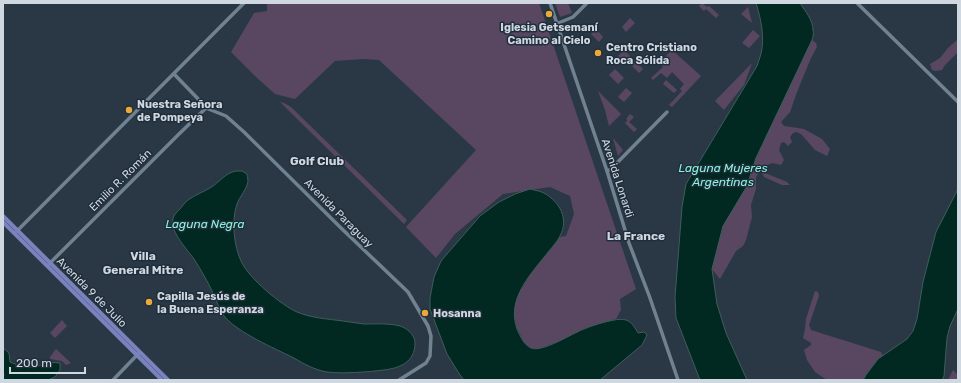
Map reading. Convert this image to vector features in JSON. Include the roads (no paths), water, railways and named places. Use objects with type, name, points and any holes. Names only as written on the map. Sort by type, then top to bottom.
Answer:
[{"type":"main road","name":"Avenida 9 de Julio","points":[[3,216],[16,232],[162,380]]},
{"type":"main road","name":"Avenida 9 de Julio","points":[[3,222],[16,232]]},
{"type":"main road","name":"Avenida 9 de Julio","points":[[138,354],[168,380]]},
{"type":"street","points":[[16,232],[244,3]]},
{"type":"street","name":"Avenida Lonardi","points":[[550,3],[629,243],[650,298],[678,380]]},
{"type":"street","points":[[556,24],[573,17],[587,3]]},
{"type":"street","points":[[857,3],[958,102]]},
{"type":"street","name":"Avenida Paraguay","points":[[174,74],[204,104],[206,108],[226,116],[244,132],[401,285],[411,297],[428,326],[431,347],[430,356],[427,362],[421,367],[398,380]]},
{"type":"street","name":"Emilio R. Román","points":[[48,264],[206,108]]},
{"type":"street","points":[[606,171],[611,169],[667,112]]},
{"type":"street","points":[[113,380],[138,354]]},
{"type":"water","name":"Laguna Mujeres Argentinas","points":[[756,3],[800,3],[812,23],[813,35],[756,158],[747,186],[723,226],[712,269],[717,304],[726,333],[747,380],[700,380],[676,318],[675,297],[682,207],[686,184],[757,66],[763,41],[761,22]]},
{"type":"water","name":"Laguna Negra","points":[[236,171],[242,171],[247,174],[248,181],[235,211],[235,242],[242,263],[259,284],[290,309],[308,316],[364,324],[386,324],[403,327],[410,332],[415,340],[414,350],[406,363],[396,368],[384,370],[348,373],[323,371],[257,340],[238,328],[224,316],[202,272],[175,233],[173,221],[175,214],[185,202],[214,186],[226,176]]},
{"type":"water","points":[[530,189],[544,193],[555,201],[561,212],[564,223],[563,230],[558,240],[529,277],[518,296],[515,307],[517,329],[524,343],[531,348],[536,349],[558,342],[589,327],[621,319],[632,324],[638,333],[644,332],[647,335],[642,345],[600,380],[464,380],[447,354],[430,309],[430,298],[434,277],[441,261],[480,216],[499,202]]},
{"type":"water","points":[[958,189],[958,309],[950,326],[947,338],[944,376],[942,380],[863,380],[878,359],[907,339],[913,331],[917,319],[923,282],[936,232]]},
{"type":"water","points":[[3,348],[9,353],[10,362],[14,364],[34,367],[43,365],[47,362],[60,363],[60,370],[55,377],[48,380],[3,380]]},
{"type":"place","name":"Iglesia Getsemaní Camino al Cielo","points":[[549,14]]},
{"type":"place","name":"Centro Cristiano Roca Sólida","points":[[598,53]]},
{"type":"place","name":"Nuestra Señora de Pompeya","points":[[129,110]]},
{"type":"place","name":"Capilla Jesús de la Buena Esperanza","points":[[149,302]]},
{"type":"place","name":"Hosanna","points":[[425,313]]},
{"type":"district","name":"Golf Club","points":[[317,161]]},
{"type":"district","name":"La France","points":[[636,236]]},
{"type":"district","name":"Villa General Mitre","points":[[143,263]]}]
